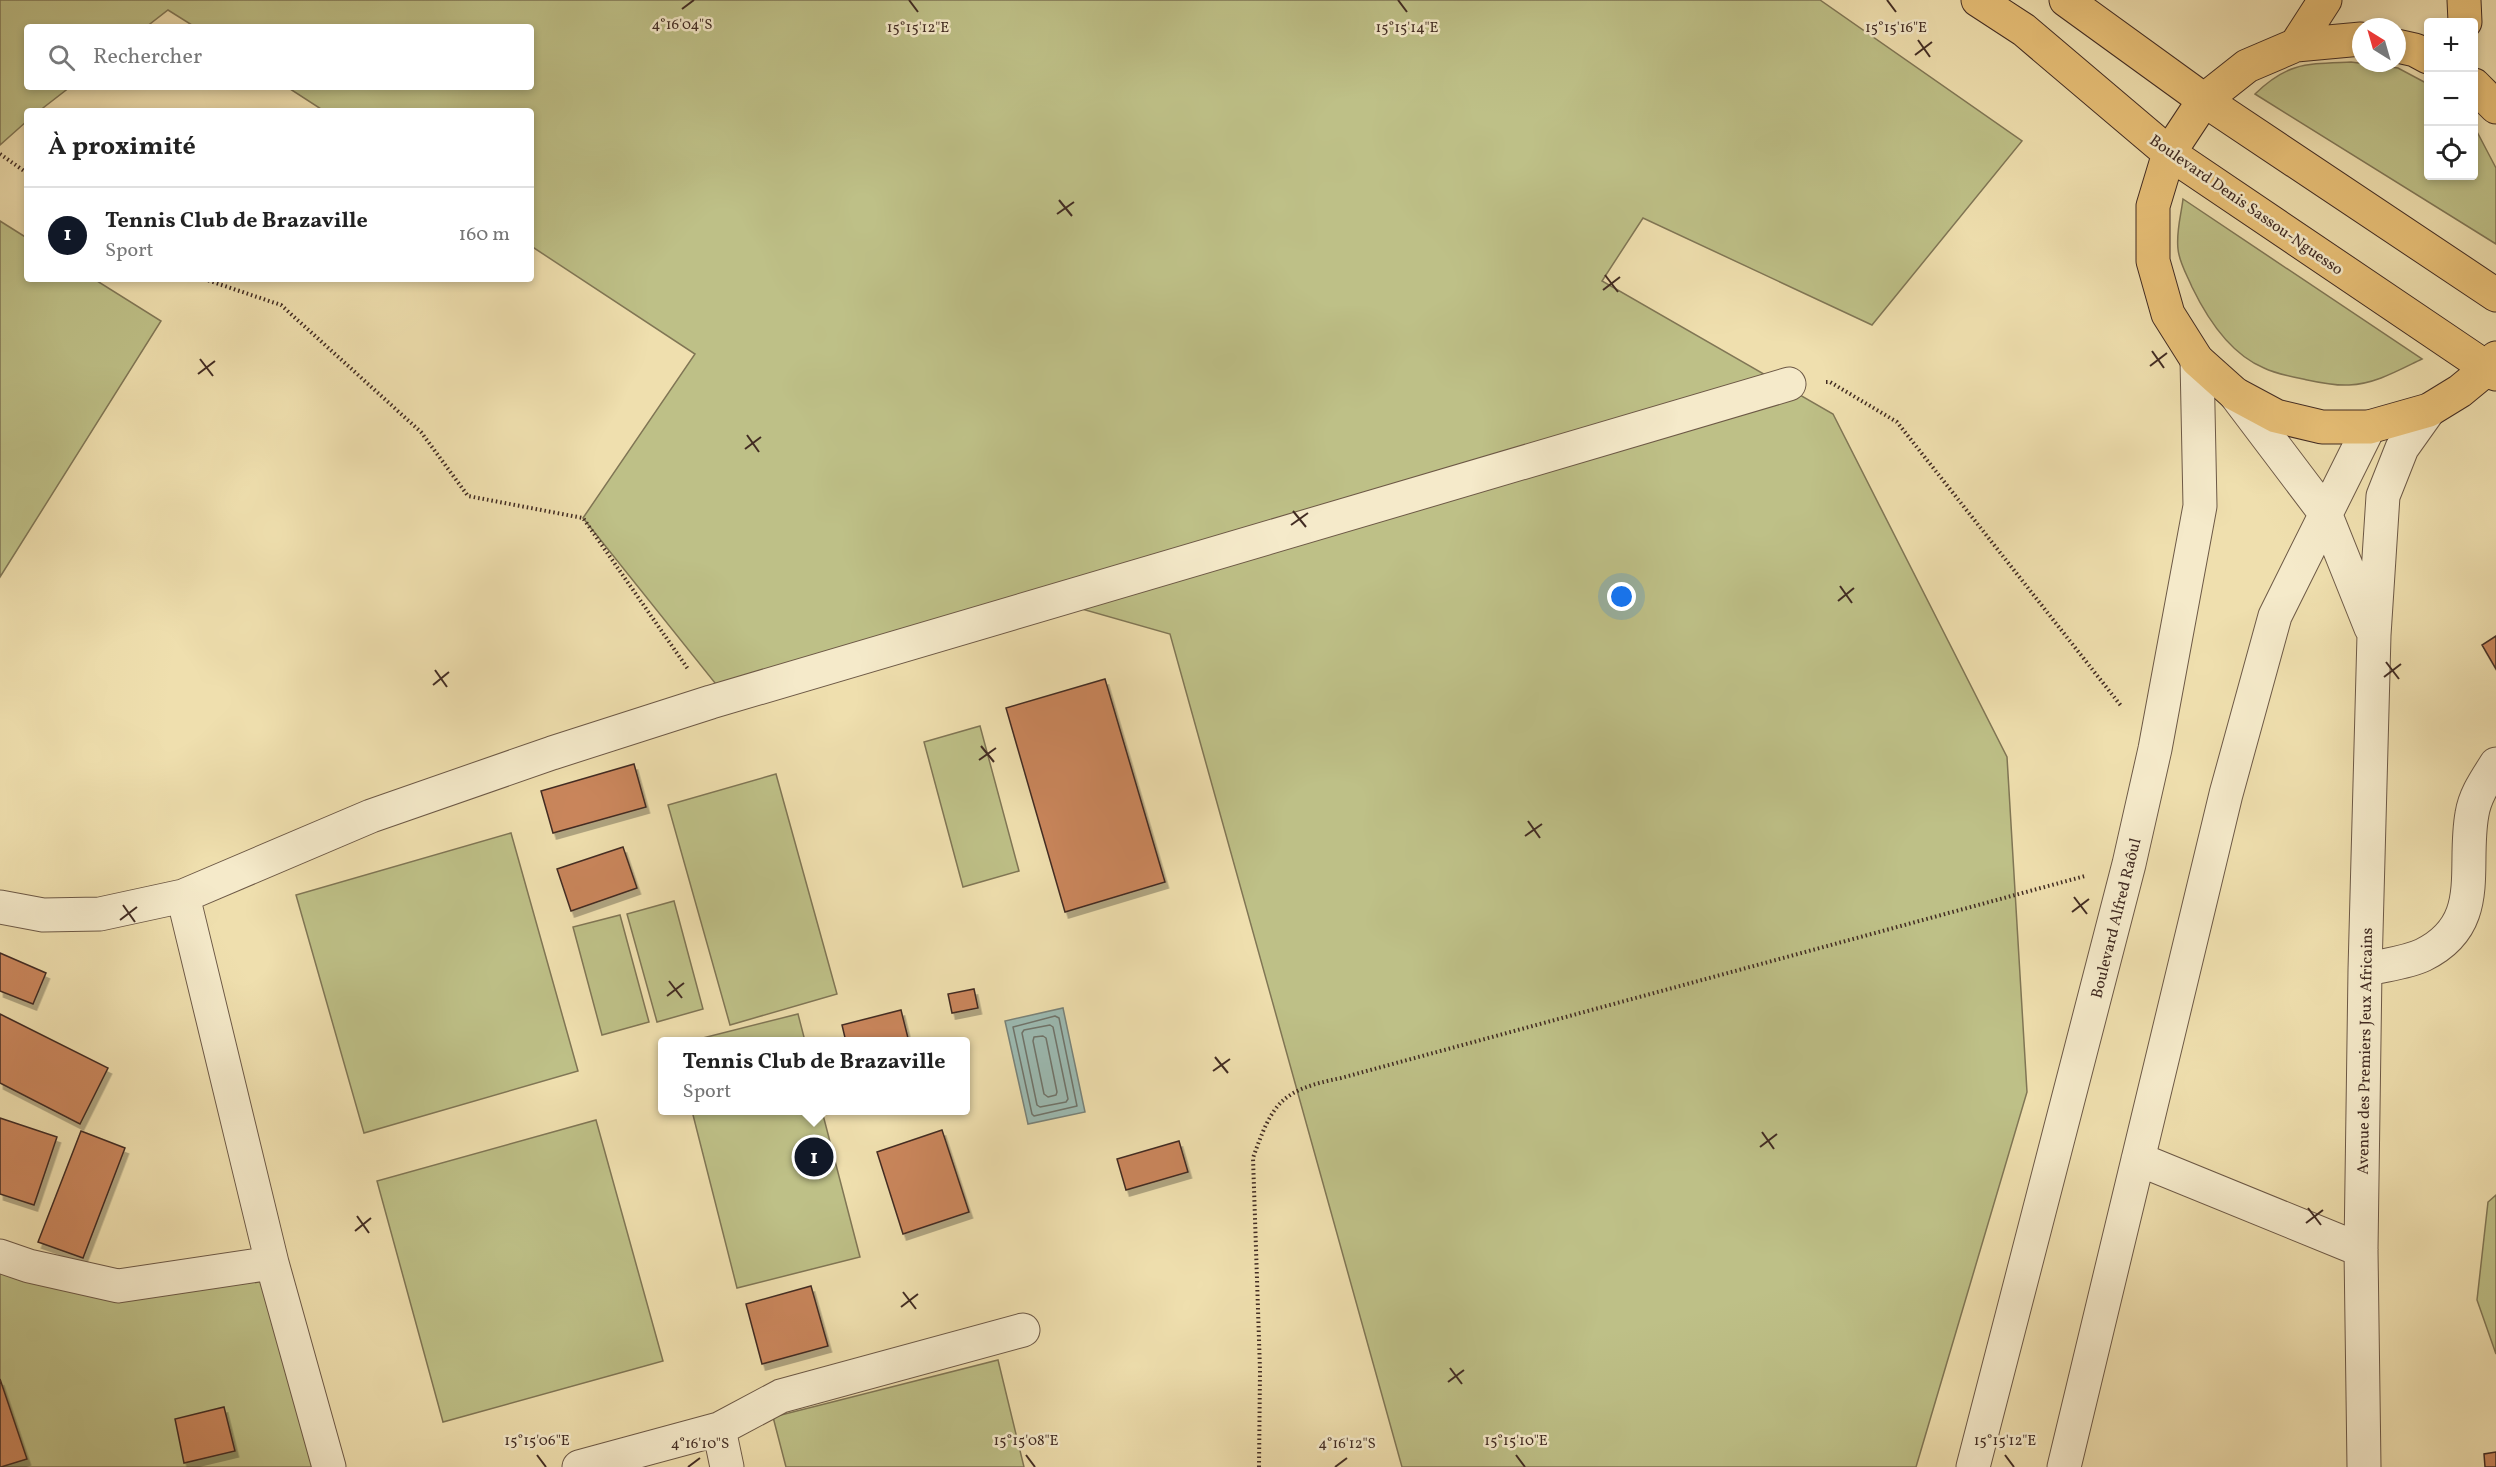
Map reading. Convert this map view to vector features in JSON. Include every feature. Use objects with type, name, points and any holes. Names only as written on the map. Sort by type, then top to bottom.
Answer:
[{"type":"main road","name":"Boulevard Denis Sassou-Nguesso","points":[[1978,0],[2024,30],[2169,153],[2493,366]]},
{"type":"main road","points":[[2066,0],[2204,100],[2496,295]]},
{"type":"main road","points":[[2296,45],[2325,0]]},
{"type":"main road","points":[[2464,0],[2465,18]]},
{"type":"main road","points":[[2352,40],[2296,45],[2247,66],[2204,100],[2169,153],[2153,206],[2153,261],[2168,314],[2197,360],[2235,394],[2276,416],[2322,427],[2369,427],[2429,410],[2460,391],[2493,366]]},
{"type":"main road","points":[[2406,48],[2424,55]]},
{"type":"main road","points":[[2478,88],[2496,107]]},
{"type":"street","name":"Boulevard Alfred Raôul","points":[[1973,1467],[2129,864],[2155,749],[2200,506],[2197,360]]},
{"type":"street","points":[[0,907],[43,915],[100,914],[183,896],[372,816],[552,753],[711,702],[1789,384]]},
{"type":"street","name":"Avenue des Premiers Jeux Africains","points":[[2235,394],[2325,513],[2374,635]]},
{"type":"street","name":"Avenue des Premiers Jeux Africains","points":[[2364,1467],[2361,1250],[2365,970],[2374,635],[2383,496],[2402,448],[2429,410]]},
{"type":"street","points":[[2064,1467],[2226,794],[2275,616],[2369,427]]},
{"type":"street","points":[[2365,970],[2422,955],[2446,940],[2463,917],[2468,890],[2472,813],[2481,788],[2496,764]]},
{"type":"street","points":[[183,896],[272,1263],[329,1467]]},
{"type":"street","points":[[2138,1159],[2361,1250]]},
{"type":"street","points":[[0,1256],[29,1266],[118,1286],[272,1263]]},
{"type":"street","points":[[579,1467],[719,1429],[781,1396],[1023,1330]]},
{"type":"street","points":[[719,1429],[727,1467]]},
{"type":"path","points":[[0,154],[24,171]]},
{"type":"path","points":[[213,282],[281,305],[421,432],[468,496],[583,518],[711,702]]},
{"type":"path","points":[[1789,384],[1830,382],[1897,422],[2155,749]]},
{"type":"path","points":[[1259,1467],[1260,1370],[1253,1158],[1264,1126],[1281,1101],[1308,1085],[1353,1075],[2129,864]]},
{"type":"green space","points":[[0,0],[1820,0],[2022,141],[1872,325],[1643,218],[1602,281],[1833,414],[2007,757],[2027,1092],[1916,1467],[1402,1467],[1170,634],[1068,605],[735,708],[583,518],[695,354],[534,248],[534,108],[319,108],[292,90],[534,90],[534,24],[190,24],[168,10],[150,24],[24,24],[24,90],[66,90],[43,108],[24,108],[24,124],[0,145]]},
{"type":"green space","points":[[2352,62],[2352,72],[2406,72],[2424,82],[2424,180],[2478,180],[2478,134],[2496,168],[2496,244],[2255,94],[2288,70],[2322,63]]},
{"type":"green space","points":[[2183,199],[2422,359],[2377,379],[2343,385],[2283,375],[2252,362],[2230,344],[2212,323],[2184,268],[2178,242]]},
{"type":"green space","points":[[0,221],[24,236],[24,282],[99,282],[161,321],[0,577]]},
{"type":"green space","points":[[980,726],[1019,871],[963,887],[924,742]]},
{"type":"green space","points":[[776,774],[837,994],[730,1025],[668,805]]},
{"type":"green space","points":[[511,833],[578,1071],[364,1133],[296,895]]},
{"type":"green space","points":[[674,901],[703,1009],[657,1022],[627,914]]},
{"type":"green space","points":[[620,915],[649,1022],[602,1035],[573,927]]},
{"type":"green space","points":[[798,1014],[804,1037],[707,1037]]},
{"type":"green space","points":[[693,1115],[823,1115],[860,1257],[737,1288]]},
{"type":"green space","points":[[596,1120],[663,1361],[443,1422],[377,1181]]},
{"type":"green space","points":[[2496,1195],[2496,1354],[2477,1300],[2488,1202]]},
{"type":"green space","points":[[0,1256],[118,1286],[272,1263],[329,1467],[0,1467]]},
{"type":"green space","points":[[998,1360],[1024,1467],[786,1467],[773,1417]]},
{"type":"water","points":[[1063,1008],[1085,1112],[1028,1124],[1005,1021]]},
{"type":"building","points":[[2496,636],[2496,669],[2482,645]]},
{"type":"building","points":[[1105,679],[1165,882],[1065,912],[1006,708]]},
{"type":"building","points":[[634,764],[646,807],[553,833],[541,791]]},
{"type":"building","points":[[623,847],[637,888],[571,911],[557,869]]},
{"type":"building","points":[[0,953],[46,973],[33,1004],[0,991]]},
{"type":"building","points":[[974,989],[978,1008],[952,1013],[948,994]]},
{"type":"building","points":[[901,1010],[908,1037],[845,1037],[842,1025]]},
{"type":"building","points":[[0,1014],[108,1068],[80,1124],[0,1083]]},
{"type":"building","points":[[0,1118],[57,1137],[34,1205],[0,1194]]},
{"type":"building","points":[[942,1130],[969,1212],[903,1234],[877,1152]]},
{"type":"building","points":[[81,1131],[125,1148],[83,1258],[38,1242]]},
{"type":"building","points":[[1179,1141],[1188,1172],[1126,1190],[1117,1159]]},
{"type":"building","points":[[811,1286],[828,1346],[762,1364],[746,1304]]},
{"type":"building","points":[[0,1379],[27,1459],[1,1467],[0,1467]]},
{"type":"building","points":[[224,1407],[235,1451],[184,1463],[175,1419]]},
{"type":"building","points":[[2496,1452],[2496,1467],[2485,1467],[2484,1454]]},
{"type":"place","name":"Tennis Club de Brazaville","points":[[814,1157]]}]
